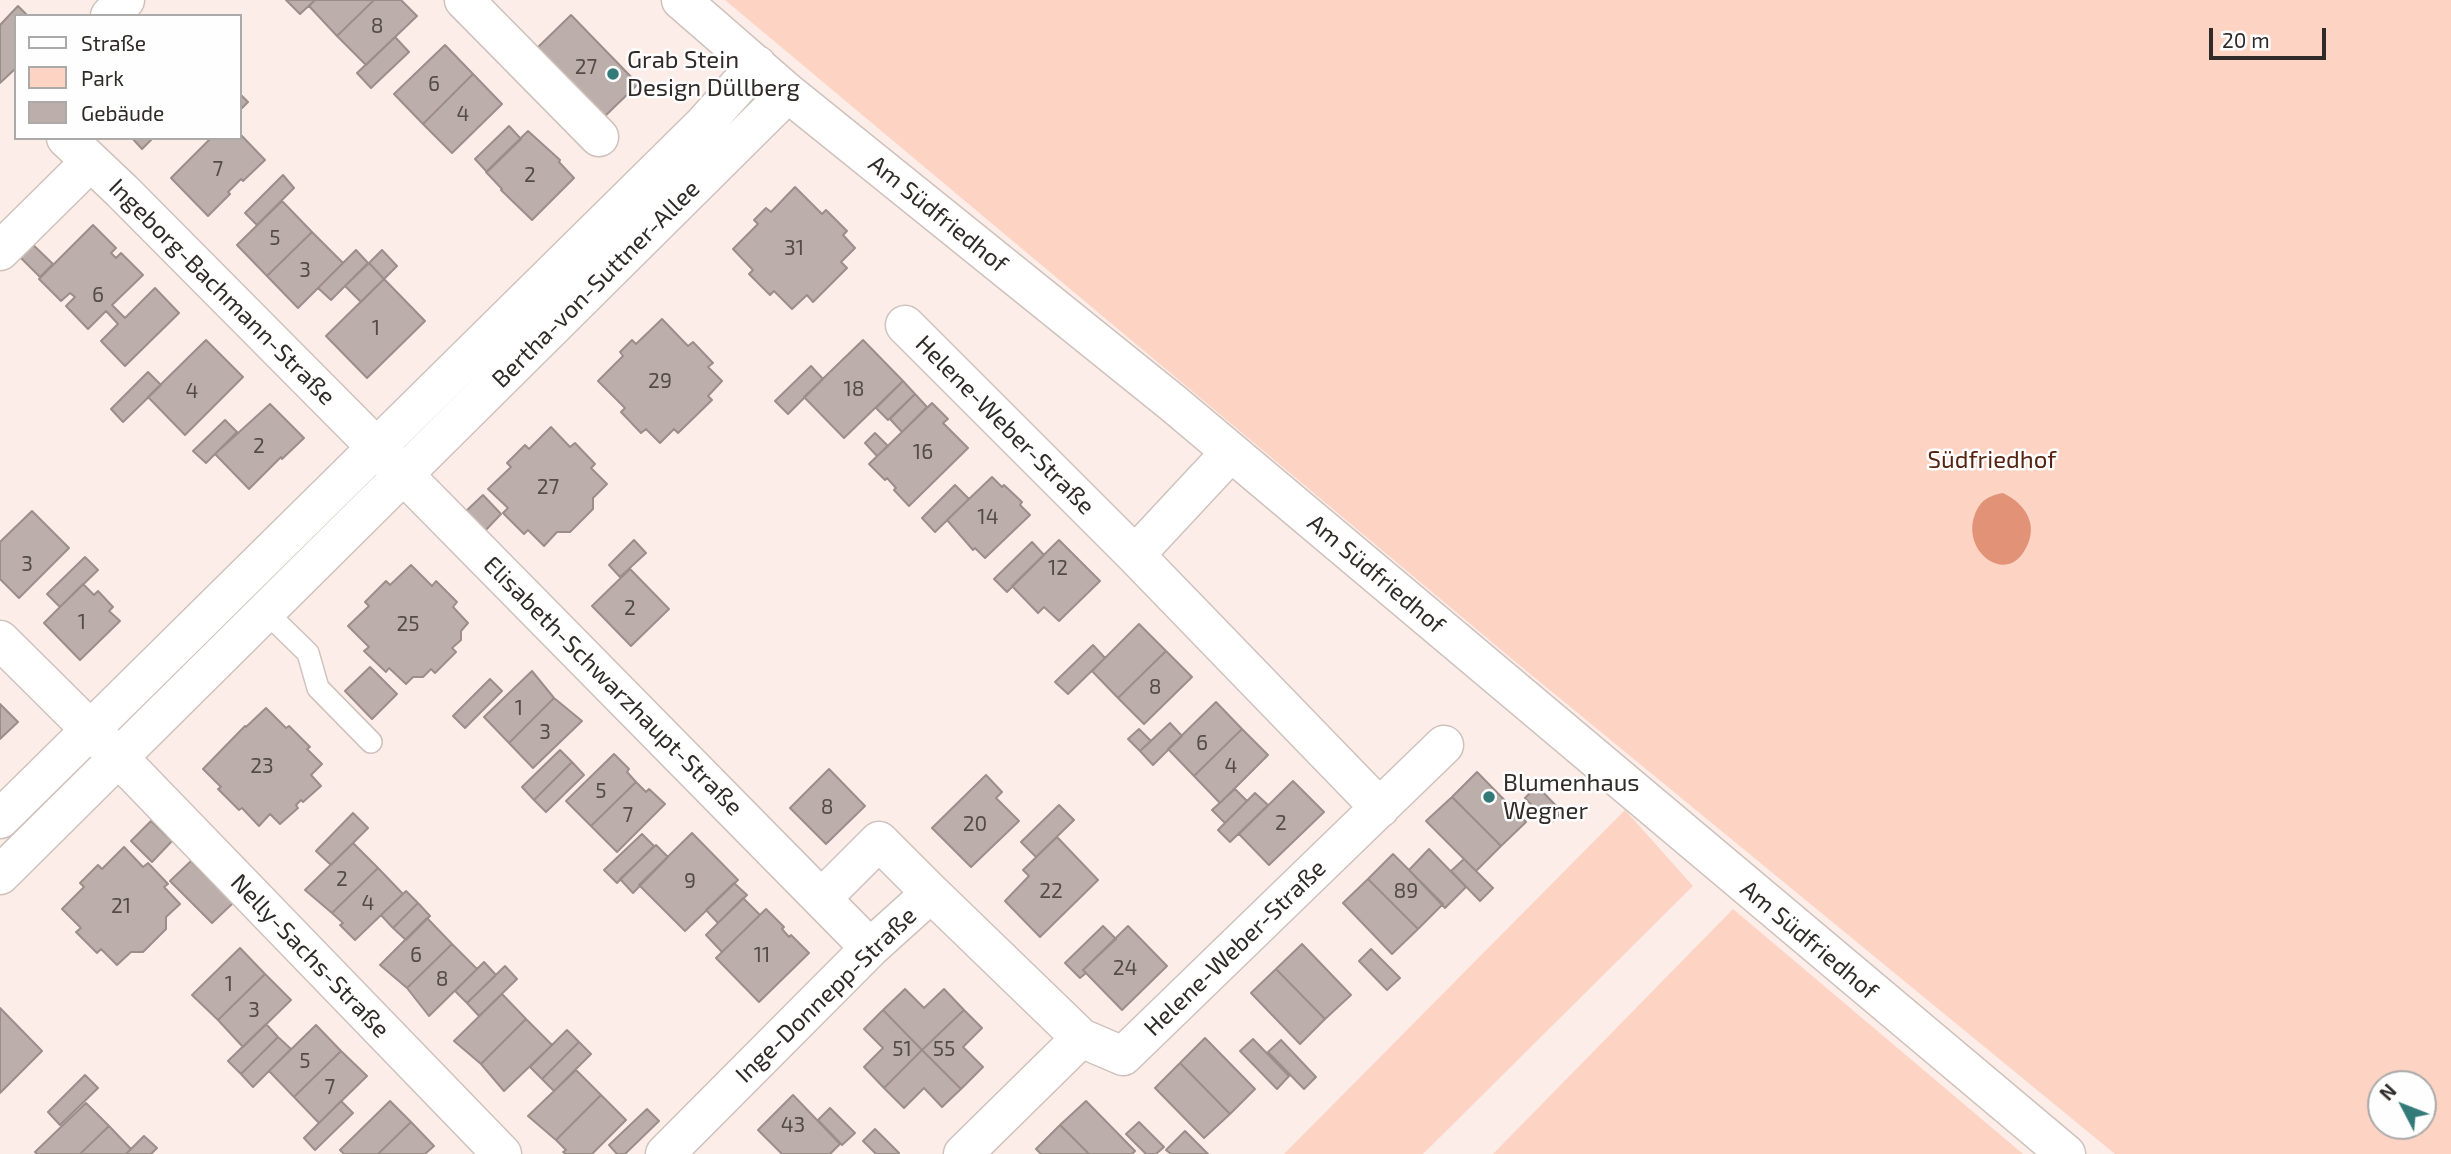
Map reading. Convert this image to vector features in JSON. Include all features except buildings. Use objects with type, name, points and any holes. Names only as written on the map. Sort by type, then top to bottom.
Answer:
[{"type":"street","points":[[112,14],[125,0]]},
{"type":"street","points":[[464,0],[599,137]]},
{"type":"street","name":"Am Südfriedhof","points":[[681,0],[788,93],[1163,395],[2066,1154]]},
{"type":"street","name":"Bertha-von-Suttner-Allee","points":[[0,819],[704,124],[757,65]]},
{"type":"street","name":"Bertha-von-Suttner-Allee","points":[[0,875],[788,93]]},
{"type":"street","points":[[0,251],[78,150]]},
{"type":"street","name":"Ingeborg-Bachmann-Straße","points":[[78,150],[377,447]]},
{"type":"street","name":"Helene-Weber-Straße","points":[[905,325],[1135,555],[1380,808]]},
{"type":"street","points":[[377,447],[404,475]]},
{"type":"street","points":[[1135,555],[1230,453]]},
{"type":"street","name":"Elisabeth-Schwarzhaupt-Straße","points":[[404,475],[870,948]]},
{"type":"street","points":[[0,640],[118,758]]},
{"type":"street","name":"Helene-Weber-Straße","points":[[1081,1038],[1123,1056],[1444,745]]},
{"type":"street","name":"Nelly-Sachs-Straße","points":[[118,758],[502,1154]]},
{"type":"street","points":[[822,898],[879,841],[931,892]]},
{"type":"street","name":"Inge-Donnepp-Straße","points":[[665,1154],[870,948],[931,892],[1081,1038]]},
{"type":"street","points":[[963,1154],[1081,1038]]},
{"type":"lane","points":[[266,612],[308,653],[318,688],[371,741]]},
{"type":"green space","name":"Südfriedhof","points":[[725,0],[2451,0],[2451,1154],[2115,1154],[1518,664]]},
{"type":"green space","points":[[1625,810],[1693,886],[1423,1154],[1284,1154]]},
{"type":"green space","points":[[1733,909],[2023,1154],[1493,1154]]},
{"type":"shaded area","points":[[2003,493],[2025,511],[2031,526],[2031,535],[2023,553],[2015,561],[2005,565],[1986,558],[1979,550],[1972,527],[1980,505],[1989,497]]},
{"type":"place","name":"Grab Stein Design Düllberg","points":[[613,74]]},
{"type":"place","name":"Blumenhaus Wegner","points":[[1489,797]]}]
